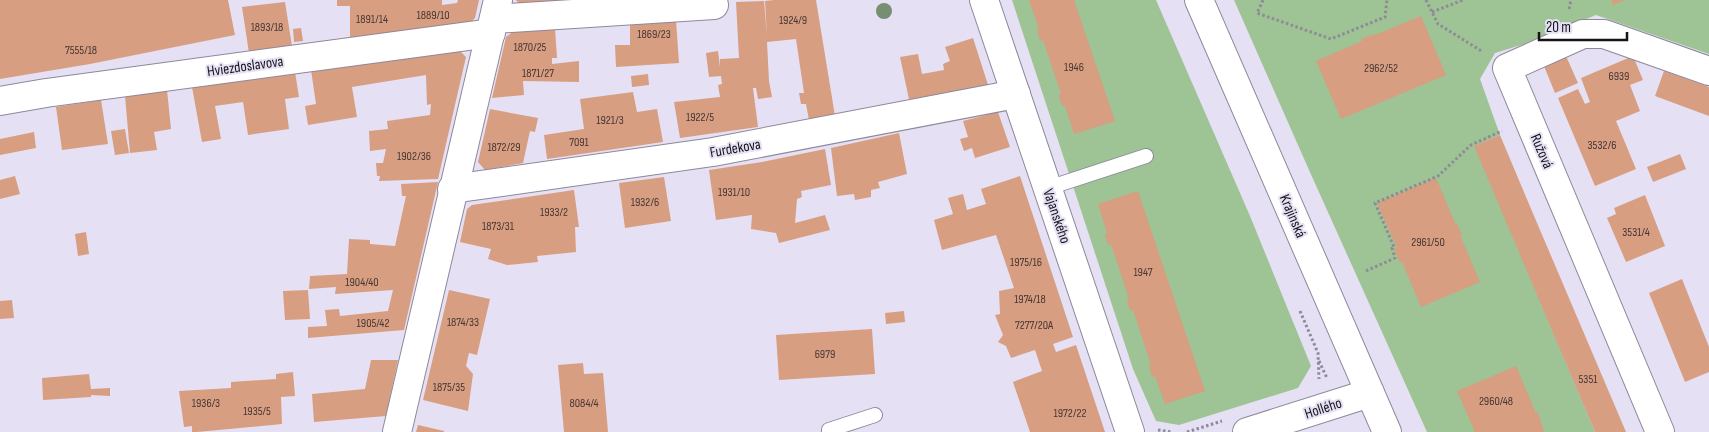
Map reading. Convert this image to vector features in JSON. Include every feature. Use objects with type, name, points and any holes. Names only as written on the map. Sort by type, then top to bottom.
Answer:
[{"type":"street","name":"Vajanského","points":[[984,0],[1130,432]]},
{"type":"street","name":"Krajinská","points":[[1199,0],[1386,432]]},
{"type":"street","name":"Hviezdoslavova","points":[[0,101],[494,17],[714,5]]},
{"type":"street","points":[[397,432],[452,189],[494,17]]},
{"type":"street","points":[[1507,68],[1583,34],[1604,34],[1709,71]]},
{"type":"street","name":"Ružová","points":[[1507,68],[1660,432]]},
{"type":"street","name":"Furdekova","points":[[452,189],[713,152],[1016,94]]},
{"type":"street","name":"Hollého","points":[[1235,426],[1370,393]]},
{"type":"lane","points":[[1048,188],[1146,156]]},
{"type":"lane","points":[[829,432],[829,430],[875,416]]},
{"type":"path","points":[[1263,0],[1257,13],[1331,39],[1385,17],[1387,0]]},
{"type":"path","points":[[1426,0],[1438,24],[1507,68]]},
{"type":"path","points":[[1432,12],[1463,0]]},
{"type":"path","points":[[1366,270],[1396,257],[1392,248],[1394,247],[1375,203],[1438,176],[1471,144],[1504,130]]},
{"type":"path","points":[[1300,310],[1318,353],[1319,380],[1312,386]]},
{"type":"path","points":[[1187,432],[1235,426]]},
{"type":"green space","points":[[1012,0],[1156,0],[1250,216],[1311,366],[1298,388],[1179,425],[1156,421],[1133,369]]},
{"type":"green space","points":[[1234,0],[1709,0],[1709,54],[1596,15],[1528,43],[1495,53],[1480,79],[1500,135],[1475,146],[1595,432],[1427,432]]},
{"type":"building","points":[[0,0],[228,0],[235,35],[90,64],[0,79]]},
{"type":"building","points":[[337,0],[442,0],[442,5],[457,3],[458,0],[479,0],[475,18],[470,23],[350,38],[350,6],[337,6]]},
{"type":"building","points":[[516,0],[568,0],[568,1],[520,5]]},
{"type":"building","points":[[816,0],[835,116],[809,120],[806,104],[801,104],[799,93],[804,93],[796,39],[767,42],[769,81],[772,97],[758,99],[756,88],[753,88],[758,127],[680,138],[674,102],[720,97],[718,85],[722,84],[721,76],[709,77],[706,53],[718,51],[720,67],[720,59],[739,58],[736,2],[764,1],[767,36],[765,1]]},
{"type":"building","points":[[1029,0],[1074,0],[1115,121],[1074,134],[1065,106],[1060,101],[1059,95],[1061,94],[1043,40],[1040,41],[1037,29],[1039,29]]},
{"type":"building","points":[[1611,0],[1625,0],[1613,5]]},
{"type":"building","points":[[285,2],[292,46],[249,53],[242,7]]},
{"type":"building","points":[[1421,16],[1446,75],[1341,119],[1316,61],[1362,41],[1361,39]]},
{"type":"building","points":[[676,20],[679,63],[616,67],[615,45],[630,45],[630,23]]},
{"type":"building","points":[[301,28],[303,41],[294,42],[293,29]]},
{"type":"building","points":[[555,28],[557,58],[552,58],[552,64],[579,61],[579,82],[523,81],[524,95],[492,98],[506,37],[514,31]]},
{"type":"building","points":[[973,38],[989,88],[910,104],[900,57],[918,54],[922,74],[944,70],[943,64],[950,61],[945,47]]},
{"type":"building","points":[[459,50],[466,57],[438,179],[379,181],[380,176],[377,176],[376,163],[383,163],[386,149],[370,151],[369,131],[388,129],[387,121],[430,115],[431,104],[427,105],[426,75],[352,87],[357,117],[308,125],[305,106],[316,104],[311,70]]},
{"type":"building","points":[[1566,56],[1578,83],[1555,93],[1544,66]]},
{"type":"building","points":[[1633,56],[1643,80],[1630,85],[1640,111],[1616,121],[1636,169],[1595,186],[1558,98],[1578,89],[1585,104],[1590,102],[1581,78]]},
{"type":"building","points":[[1664,71],[1709,87],[1709,116],[1655,96]]},
{"type":"building","points":[[295,72],[299,97],[285,99],[289,129],[248,135],[243,102],[215,106],[221,139],[202,142],[192,87]]},
{"type":"building","points":[[648,74],[649,85],[632,87],[631,76]]},
{"type":"building","points":[[167,90],[171,129],[154,132],[157,150],[130,153],[125,96]]},
{"type":"building","points":[[633,92],[637,112],[657,109],[663,142],[547,159],[544,135],[584,129],[580,99]]},
{"type":"building","points":[[101,100],[108,144],[62,150],[56,107]]},
{"type":"building","points":[[490,109],[538,118],[535,132],[530,131],[523,163],[485,170],[478,162]]},
{"type":"building","points":[[998,112],[1010,147],[975,158],[972,148],[964,151],[960,139],[968,137],[963,121]]},
{"type":"building","points":[[125,129],[129,153],[115,155],[111,131]]},
{"type":"building","points":[[34,132],[36,148],[0,155],[0,139]]},
{"type":"building","points":[[899,133],[907,174],[878,182],[880,188],[871,190],[871,197],[855,200],[854,194],[837,196],[831,148]]},
{"type":"building","points":[[1500,135],[1626,432],[1595,432],[1474,146]]},
{"type":"building","points":[[825,149],[831,185],[801,191],[802,197],[797,199],[795,223],[825,215],[830,230],[779,243],[776,233],[751,229],[752,215],[716,220],[709,170],[762,162]]},
{"type":"building","points":[[1680,154],[1686,169],[1653,182],[1647,167]]},
{"type":"building","points":[[15,176],[20,194],[0,199],[0,180]]},
{"type":"building","points":[[1020,176],[1073,337],[1053,344],[1056,352],[1076,345],[1105,432],[1030,432],[1013,382],[1042,371],[1035,350],[1011,358],[1006,346],[998,342],[1003,335],[995,315],[1000,314],[999,291],[1014,288],[996,235],[942,250],[934,220],[953,214],[948,198],[963,194],[967,210],[986,204],[981,189]]},
{"type":"building","points":[[664,177],[671,221],[625,228],[619,183]]},
{"type":"building","points":[[1436,178],[1456,225],[1462,234],[1460,235],[1480,282],[1421,307],[1402,262],[1400,263],[1394,249],[1397,248],[1377,203]]},
{"type":"building","points":[[438,182],[404,330],[308,338],[308,327],[327,326],[325,310],[339,309],[340,316],[388,311],[393,290],[335,294],[336,287],[309,289],[310,276],[347,274],[349,239],[370,240],[370,244],[395,246],[406,196],[402,196],[401,184]]},
{"type":"building","points":[[574,190],[579,227],[575,227],[576,252],[537,256],[538,262],[507,265],[488,259],[491,249],[460,242],[467,209],[472,205]]},
{"type":"building","points":[[1138,191],[1205,391],[1165,404],[1155,376],[1152,377],[1149,365],[1151,365],[1133,310],[1131,311],[1128,305],[1127,300],[1129,299],[1111,244],[1108,245],[1105,234],[1107,233],[1098,204]]},
{"type":"building","points":[[1645,195],[1665,246],[1626,262],[1607,218],[1616,214],[1614,208]]},
{"type":"building","points":[[86,232],[89,254],[78,256],[75,234]]},
{"type":"building","points":[[1682,279],[1709,347],[1709,372],[1685,382],[1649,293]]},
{"type":"building","points":[[308,290],[310,319],[285,320],[283,291]]},
{"type":"building","points":[[449,290],[490,299],[477,355],[469,353],[466,366],[473,374],[468,411],[423,400]]},
{"type":"building","points":[[12,300],[14,318],[0,319],[0,301]]},
{"type":"building","points":[[904,311],[905,322],[886,324],[885,313]]},
{"type":"building","points":[[872,329],[875,374],[779,380],[776,335]]},
{"type":"building","points":[[371,360],[398,360],[386,416],[314,422],[312,394],[365,389]]},
{"type":"building","points":[[583,363],[584,374],[603,373],[608,432],[564,432],[558,365]]},
{"type":"building","points":[[1516,366],[1536,413],[1538,412],[1544,432],[1475,432],[1457,391]]},
{"type":"building","points":[[293,372],[295,396],[281,397],[282,424],[197,432],[192,432],[192,426],[184,427],[179,391],[231,388],[231,382],[276,379],[276,374]]},
{"type":"building","points":[[89,374],[91,389],[110,388],[110,396],[91,395],[91,397],[43,400],[42,378]]},
{"type":"building","points":[[418,425],[444,431],[444,432],[416,432]]}]
